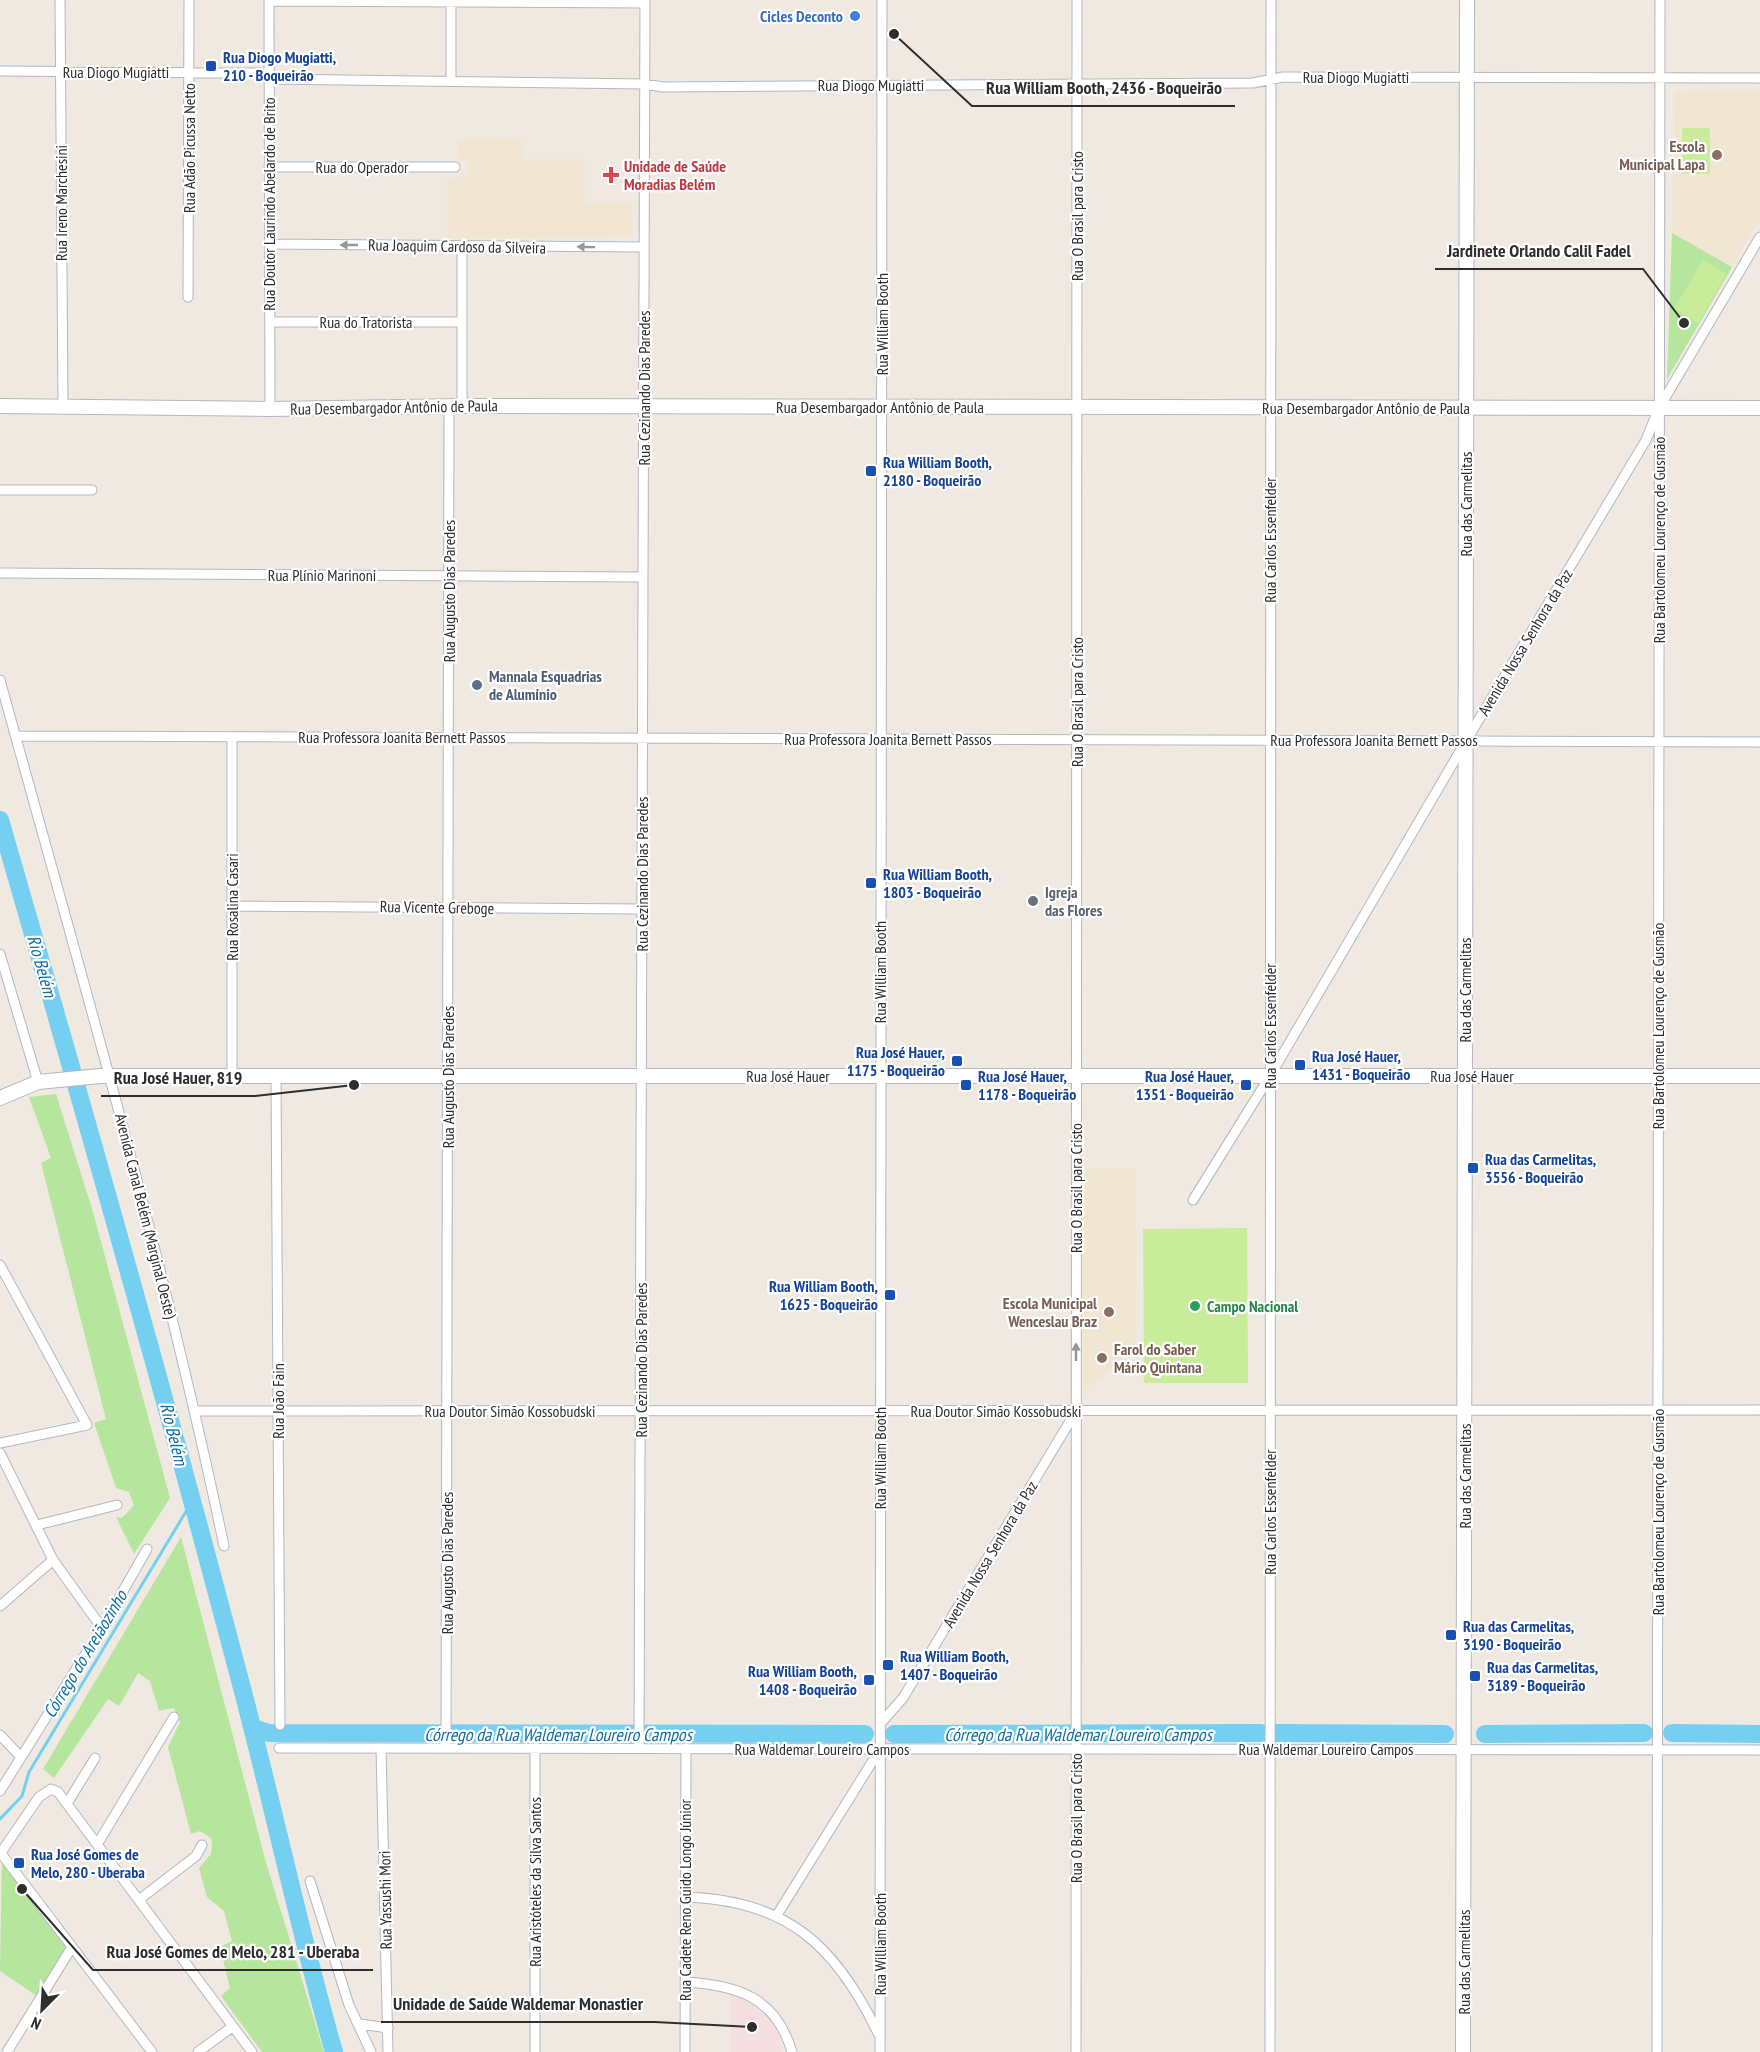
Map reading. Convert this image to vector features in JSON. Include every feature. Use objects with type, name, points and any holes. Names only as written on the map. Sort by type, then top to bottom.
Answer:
[{"type":"main road","name":"Rua das Carmelitas","points":[[1463,2052],[1467,0]]},
{"type":"main road","name":"Rua Desembargador Antônio de Paula","points":[[0,406],[270,409],[455,406],[1760,408]]},
{"type":"main road","name":"Rua José Hauer","points":[[0,1098],[43,1082],[105,1076],[1760,1076]]},
{"type":"street","name":"Rua Ireno Marchesini","points":[[60,0],[63,407]]},
{"type":"street","name":"Rua Adão Picussa Netto","points":[[188,297],[189,0]]},
{"type":"street","name":"Rua William Booth","points":[[880,2052],[882,0]]},
{"type":"street","name":"Rua O Brasil para Cristo","points":[[1076,2052],[1077,0]]},
{"type":"street","name":"Rua Carlos Essenfelder","points":[[1270,2052],[1271,0]]},
{"type":"street","name":"Rua Bartolomeu Lourenço de Gusmão","points":[[1657,2052],[1660,0]]},
{"type":"street","points":[[269,1],[645,2]]},
{"type":"street","name":"Rua Doutor Laurindo Abelardo de Brito","points":[[269,1],[270,409]]},
{"type":"street","points":[[451,1],[451,81]]},
{"type":"street","name":"Rua Cezinando Dias Paredes","points":[[639,1744],[645,2]]},
{"type":"street","name":"Rua Diogo Mugiatti","points":[[0,71],[189,72],[451,81],[645,84],[663,87],[1253,83],[1283,77],[1760,78]]},
{"type":"street","name":"Rua do Operador","points":[[269,167],[455,167]]},
{"type":"street","name":"Avenida Nossa Senhora da Paz","points":[[1193,1200],[1270,1076],[1646,440],[1659,408],[1760,237]]},
{"type":"street","name":"Rua Joaquim Cardoso da Silveira","points":[[270,244],[644,247]]},
{"type":"street","name":"Rua Augusto Dias Paredes","points":[[446,1744],[449,576],[455,406],[462,322],[462,246]]},
{"type":"street","name":"Rua do Tratorista","points":[[270,322],[462,322]]},
{"type":"street","points":[[0,490],[92,490]]},
{"type":"street","name":"Rua Plínio Marinoni","points":[[0,573],[643,577]]},
{"type":"street","name":"Avenida Canal Belém (Marginal Oeste)","points":[[0,680],[196,1411],[224,1546]]},
{"type":"street","name":"Rua Professora Joanita Bernett Passos","points":[[16,736],[1760,742]]},
{"type":"street","name":"Rua Rosalina Casari","points":[[231,1076],[232,737]]},
{"type":"street","name":"Rua Vicente Greboge","points":[[232,906],[642,909]]},
{"type":"street","points":[[0,954],[43,1082]]},
{"type":"street","name":"Rua João Fain","points":[[276,1076],[280,1725]]},
{"type":"street","points":[[0,1265],[87,1425],[0,1443]]},
{"type":"street","name":"Avenida Nossa Senhora da Paz","points":[[880,1724],[903,1698],[1076,1410]]},
{"type":"street","name":"Rua Doutor Simão Kossobudski","points":[[196,1411],[1760,1410]]},
{"type":"street","points":[[0,1454],[53,1560],[102,1628]]},
{"type":"street","points":[[37,1525],[117,1505]]},
{"type":"street","points":[[0,1791],[102,1628],[147,1549]]},
{"type":"street","points":[[0,1606],[53,1560]]},
{"type":"street","points":[[98,1843],[174,1717]]},
{"type":"street","points":[[0,1735],[21,1757]]},
{"type":"street","name":"Rua Waldemar Loureiro Campos","points":[[279,1748],[381,1748],[446,1744],[535,1748],[639,1744],[686,1748],[1760,1750]]},
{"type":"street","name":"Rua Yassushi Mori","points":[[381,1748],[388,2052]]},
{"type":"street","name":"Rua Aristóteles da Silva Santos","points":[[535,1748],[535,2052]]},
{"type":"street","name":"Rua Cadete Reno Guido Longo Júnior","points":[[685,2052],[686,1748]]},
{"type":"street","points":[[777,1915],[880,1749]]},
{"type":"street","points":[[68,1802],[95,1758]]},
{"type":"street","points":[[152,2052],[0,1853],[39,1797],[51,1789],[68,1802],[252,2052]]},
{"type":"street","points":[[140,1899],[196,1856],[202,1845]]},
{"type":"street","points":[[310,1881],[349,2005],[360,2024],[371,2052]]},
{"type":"street","points":[[685,1897],[730,1900],[777,1915],[812,1938],[852,1985],[880,2036]]},
{"type":"street","points":[[10,2051],[72,1947]]},
{"type":"street","points":[[685,1982],[726,1986],[755,1999],[778,2020],[792,2052]]},
{"type":"street","points":[[360,2024],[388,2028]]},
{"type":"street","points":[[198,2052],[232,2027]]},
{"type":"shaded area","name":"Escola Municipal Lapa","points":[[1760,90],[1760,218],[1732,267],[1672,233],[1675,91]]},
{"type":"shaded area","points":[[521,138],[522,159],[584,159],[585,202],[632,202],[632,237],[447,238],[447,178],[467,177],[467,159],[458,159],[458,139]]},
{"type":"shaded area","name":"Escola Municipal Wenceslau Braz","points":[[1082,1169],[1135,1169],[1136,1348],[1084,1392]]},
{"type":"shaded area","points":[[730,1992],[745,1998],[770,2020],[778,2034],[783,2052],[730,2052]]},
{"type":"green space","points":[[1682,128],[1710,128],[1710,174],[1682,174]]},
{"type":"green space","points":[[1672,233],[1732,267],[1667,379]]},
{"type":"green space","points":[[1703,260],[1726,274],[1698,323],[1674,309]]},
{"type":"green space","points":[[56,1094],[93,1212],[170,1498],[134,1554],[116,1517],[122,1518],[134,1505],[129,1492],[116,1488],[94,1423],[106,1419],[41,1163],[51,1158],[29,1097]]},
{"type":"green space","name":"Campo Nacional","points":[[1247,1228],[1248,1383],[1144,1383],[1143,1229]]},
{"type":"green space","points":[[181,1537],[265,1859],[324,2052],[262,2052],[221,1996],[230,1988],[220,1947],[232,1941],[224,1911],[207,1897],[199,1868],[211,1854],[212,1839],[200,1831],[191,1834],[168,1747],[180,1722],[174,1708],[159,1711],[150,1681],[138,1673],[119,1706],[108,1699],[54,1778],[43,1769]]},
{"type":"green space","points":[[2,1859],[68,1946],[37,1996],[0,1971]]},
{"type":"waterway","name":"Rio Belém","points":[[0,820],[181,1459],[334,2052]]},
{"type":"waterway","name":"Córrego do Areiãozinho","points":[[0,1819],[22,1796],[29,1772],[193,1500]]},
{"type":"waterway","name":"Córrego da Rua Waldemar Loureiro Campos","points":[[253,1728],[269,1733],[865,1734]]},
{"type":"waterway","name":"Córrego da Rua Waldemar Loureiro Campos","points":[[894,1734],[1261,1733]]},
{"type":"waterway","name":"Córrego da Rua Waldemar Loureiro Campos","points":[[1276,1733],[1445,1734]]},
{"type":"waterway","name":"Córrego da Rua Waldemar Loureiro Campos","points":[[1485,1734],[1644,1733]]},
{"type":"waterway","name":"Córrego da Rua Waldemar Loureiro Campos","points":[[1672,1733],[1760,1734]]},
{"type":"place","name":"Cicles Deconto","points":[[855,16]]},
{"type":"place","name":"Rua William Booth, 2436 - Boqueirão","points":[[894,34]]},
{"type":"place","name":"Rua Diogo Mugiatti, 210 - Boqueirão","points":[[211,66]]},
{"type":"place","name":"Escola Municipal Lapa","points":[[1717,155]]},
{"type":"place","name":"Unidade de Saúde Moradias Belém","points":[[611,175]]},
{"type":"place","name":"Jardinete Orlando Calil Fadel","points":[[1684,323]]},
{"type":"place","name":"Rua William Booth, 2180 - Boqueirão","points":[[871,471]]},
{"type":"place","name":"Mannala Esquadrias de Alumínio","points":[[477,685]]},
{"type":"place","name":"Rua William Booth, 1803 - Boqueirão","points":[[871,883]]},
{"type":"place","name":"Igreja das Flores","points":[[1033,901]]},
{"type":"place","name":"Rua José Hauer, 1175 - Boqueirão","points":[[957,1061]]},
{"type":"place","name":"Rua José Hauer, 1431 - Boqueirão","points":[[1300,1065]]},
{"type":"place","name":"Rua José Hauer, 819","points":[[354,1085]]},
{"type":"place","name":"Rua José Hauer, 1178 - Boqueirão","points":[[966,1085]]},
{"type":"place","name":"Rua José Hauer, 1351 - Boqueirão","points":[[1246,1085]]},
{"type":"place","name":"Rua das Carmelitas, 3556 - Boqueirão","points":[[1473,1168]]},
{"type":"place","name":"Rua William Booth, 1625 - Boqueirão","points":[[890,1295]]},
{"type":"place","name":"Campo Nacional","points":[[1195,1306]]},
{"type":"place","name":"Escola Municipal Wenceslau Braz","points":[[1109,1312]]},
{"type":"place","name":"Farol do Saber Mário Quintana","points":[[1102,1358]]},
{"type":"place","name":"Rua das Carmelitas, 3190 - Boqueirão","points":[[1451,1635]]},
{"type":"place","name":"Rua William Booth, 1407 - Boqueirão","points":[[888,1665]]},
{"type":"place","name":"Rua das Carmelitas, 3189 - Boqueirão","points":[[1475,1676]]},
{"type":"place","name":"Rua William Booth, 1408 - Boqueirão","points":[[869,1680]]},
{"type":"place","name":"Rua José Gomes de Melo, 280 - Uberaba","points":[[19,1863]]},
{"type":"place","name":"Rua José Gomes de Melo, 281 - Uberaba","points":[[22,1889]]},
{"type":"place","name":"Unidade de Saúde Waldemar Monastier","points":[[752,2027]]}]
